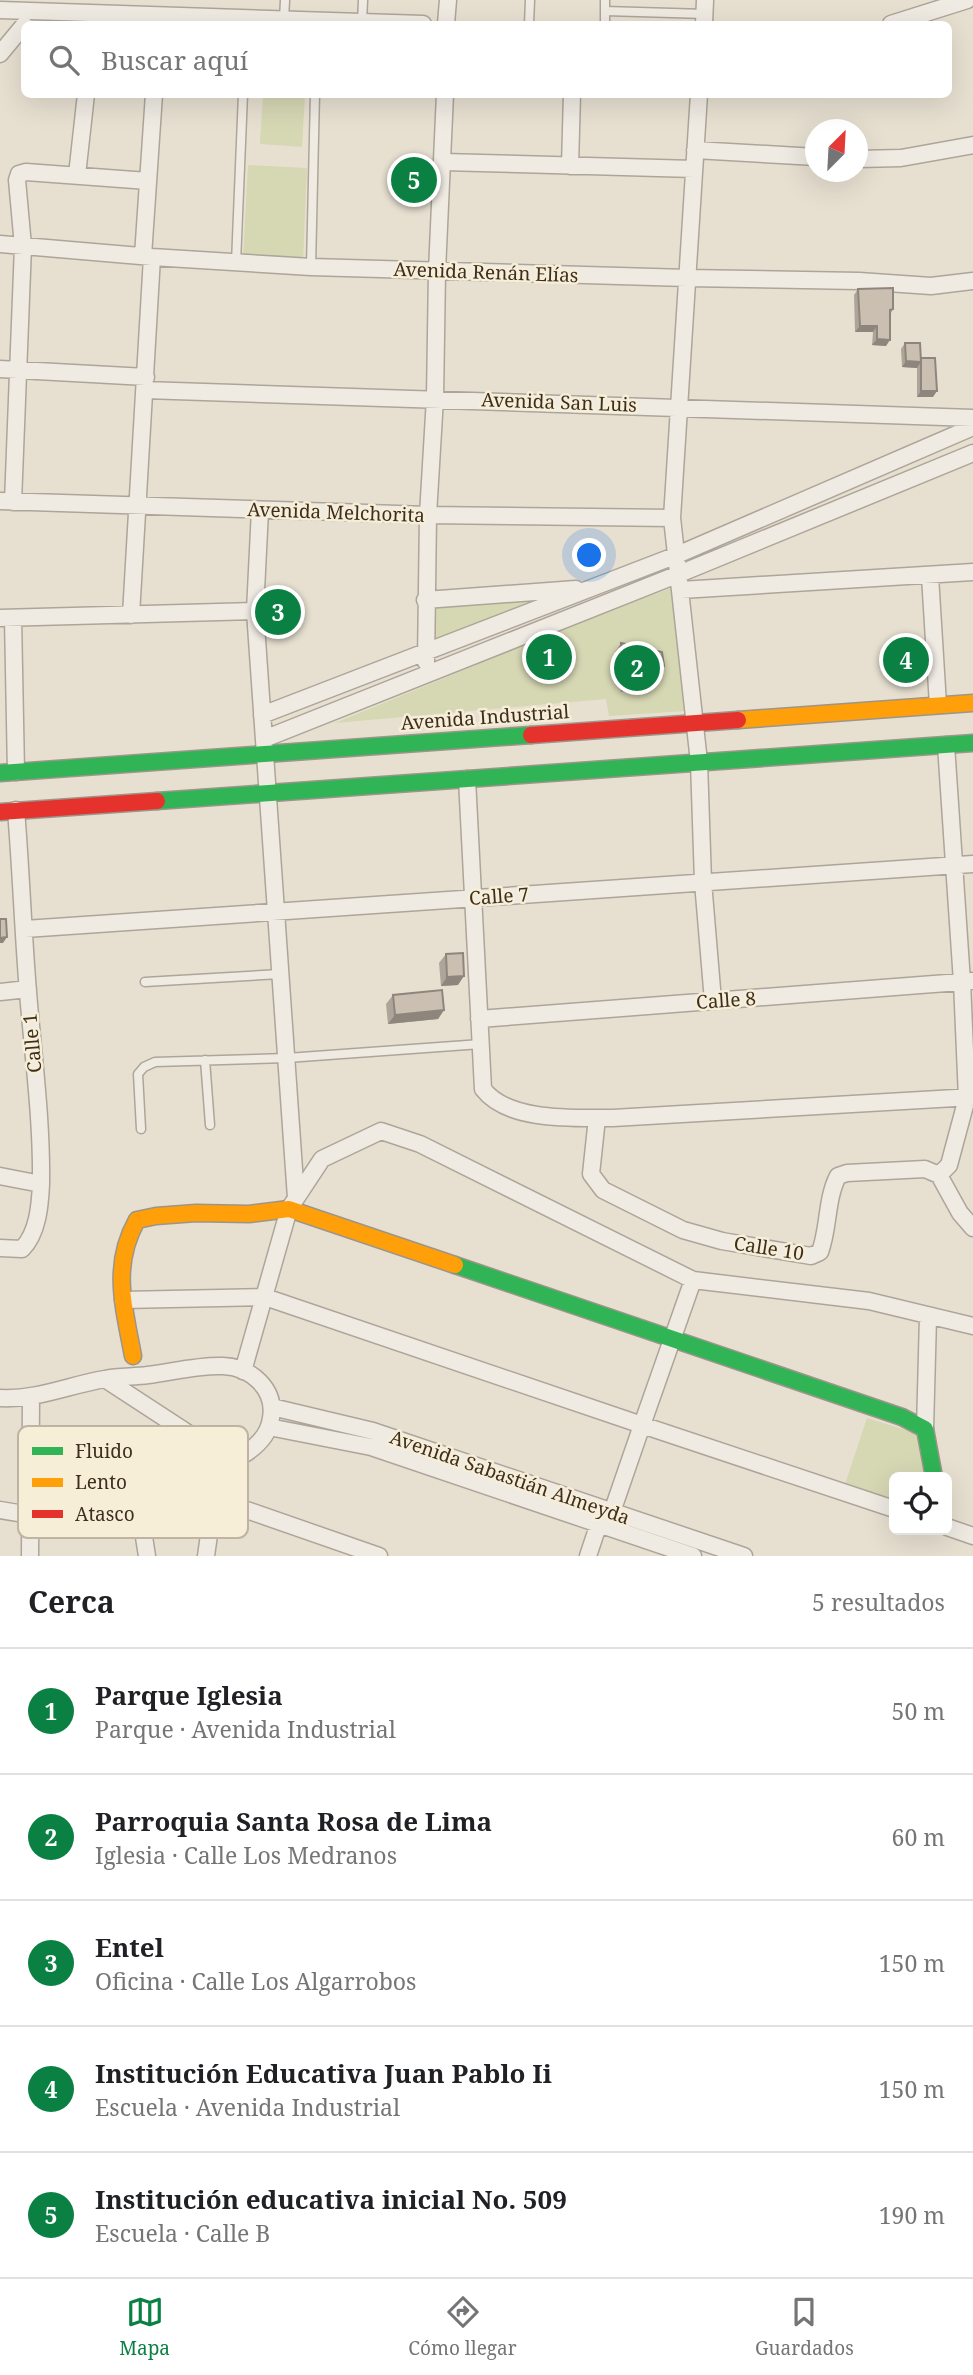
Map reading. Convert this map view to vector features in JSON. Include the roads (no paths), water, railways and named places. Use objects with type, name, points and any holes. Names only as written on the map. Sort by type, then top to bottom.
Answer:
[{"type":"street","points":[[446,21],[447,0]]},
{"type":"street","points":[[900,21],[967,0]]},
{"type":"street","points":[[0,10],[30,16],[117,8],[159,21],[295,21]]},
{"type":"street","points":[[0,54],[21,27]]},
{"type":"street","points":[[77,174],[86,98]]},
{"type":"street","points":[[131,615],[145,383],[148,181],[154,98]]},
{"type":"street","points":[[426,675],[425,600],[445,98]]},
{"type":"street","points":[[570,166],[572,98]]},
{"type":"street","points":[[699,98],[672,518],[699,762],[703,882],[713,1001]]},
{"type":"street","points":[[868,159],[901,158],[973,145]]},
{"type":"street","points":[[695,150],[805,155]]},
{"type":"street","points":[[443,162],[694,169]]},
{"type":"street","points":[[7,501],[18,370],[23,246],[16,180],[19,174],[26,172],[148,181]]},
{"type":"street","name":"Avenida Renán Elías","points":[[0,244],[311,267],[859,281],[931,286],[973,281]]},
{"type":"street","name":"Avenida San Luis","points":[[0,369],[145,383],[435,398],[973,418]]},
{"type":"street","points":[[262,715],[677,555],[973,427]]},
{"type":"street","points":[[264,746],[426,675],[680,582],[839,508],[973,453]]},
{"type":"street","points":[[829,488],[839,508]]},
{"type":"street","name":"Avenida Melchorita","points":[[7,501],[428,515],[672,518]]},
{"type":"street","points":[[260,510],[255,611],[287,1058],[293,1204]]},
{"type":"street","points":[[680,582],[930,576],[973,572]]},
{"type":"street","points":[[930,576],[938,705]]},
{"type":"street","points":[[425,600],[593,587]]},
{"type":"street","points":[[8,772],[7,618],[255,611]]},
{"type":"street","name":"Avenida Industrial","points":[[8,772],[264,746],[695,723],[973,703]]},
{"type":"street","points":[[8,811],[973,743]]},
{"type":"street","points":[[946,745],[953,866],[967,982],[971,1099],[949,1165],[939,1175],[960,1213],[973,1228]]},
{"type":"street","points":[[467,779],[483,1089],[491,1100],[521,1112],[597,1118],[971,1099]]},
{"type":"street","name":"Calle 1","points":[[0,1248],[22,1249],[28,1242],[36,1223],[41,1184],[25,929],[8,811]]},
{"type":"street","name":"Calle 7","points":[[25,929],[973,864]]},
{"type":"street","name":"Calle 8","points":[[479,1019],[967,982]]},
{"type":"street","points":[[0,992],[28,989]]},
{"type":"street","name":"Calle 10","points":[[597,1118],[591,1174],[603,1190],[683,1230],[722,1241],[811,1256],[820,1252],[824,1241],[838,1176],[847,1173],[925,1169],[939,1175]]},
{"type":"street","points":[[243,1371],[293,1204],[322,1159],[381,1131],[420,1144],[693,1280],[869,1301],[973,1326]]},
{"type":"street","points":[[0,1176],[41,1184]]},
{"type":"street","points":[[133,1356],[120,1276],[121,1254],[128,1232],[137,1220],[196,1213],[249,1214],[293,1204],[901,1417],[925,1429]]},
{"type":"street","points":[[588,1556],[642,1425],[693,1280]]},
{"type":"street","points":[[123,1300],[265,1297],[889,1507]]},
{"type":"street","points":[[928,1317],[925,1429],[933,1472]]},
{"type":"street","points":[[0,1398],[31,1398],[105,1379],[223,1366],[258,1378],[267,1391],[272,1407],[269,1427],[256,1447],[248,1452]]},
{"type":"street","points":[[139,1402],[148,1376]]},
{"type":"street","points":[[105,1379],[176,1426]]},
{"type":"street","points":[[31,1398],[31,1426]]},
{"type":"street","name":"Avenida Sabastián Almeyda","points":[[272,1407],[373,1431],[744,1556]]},
{"type":"street","name":"Avenida Sabastián Almeyda","points":[[269,1427],[371,1447],[692,1556]]},
{"type":"street","points":[[0,1510],[18,1513]]},
{"type":"street","points":[[248,1510],[379,1556]]},
{"type":"street","points":[[952,1529],[973,1536]]},
{"type":"street","points":[[30,1538],[30,1556]]},
{"type":"street","points":[[144,1538],[147,1556]]},
{"type":"street","points":[[206,1556],[209,1538]]},
{"type":"lane","points":[[284,20],[285,0]]},
{"type":"lane","points":[[362,21],[363,0]]},
{"type":"lane","points":[[605,0],[605,21]]},
{"type":"lane","points":[[529,1],[529,21]]},
{"type":"lane","points":[[605,11],[705,13]]},
{"type":"lane","points":[[236,263],[243,98]]},
{"type":"lane","points":[[311,267],[315,98]]},
{"type":"lane","points":[[145,982],[280,974]]},
{"type":"lane","points":[[141,1129],[138,1074],[144,1067],[155,1062],[287,1058],[481,1044]]},
{"type":"lane","points":[[205,1059],[210,1125]]},
{"type":"place","name":"Institución educativa inicial No. 509","points":[[414,180]]},
{"type":"place","name":"Entel","points":[[278,612]]},
{"type":"place","name":"Parque Iglesia","points":[[549,657]]},
{"type":"place","name":"Institución Educativa Juan Pablo Ii","points":[[906,660]]},
{"type":"place","name":"Parroquia Santa Rosa de Lima","points":[[637,668]]}]
